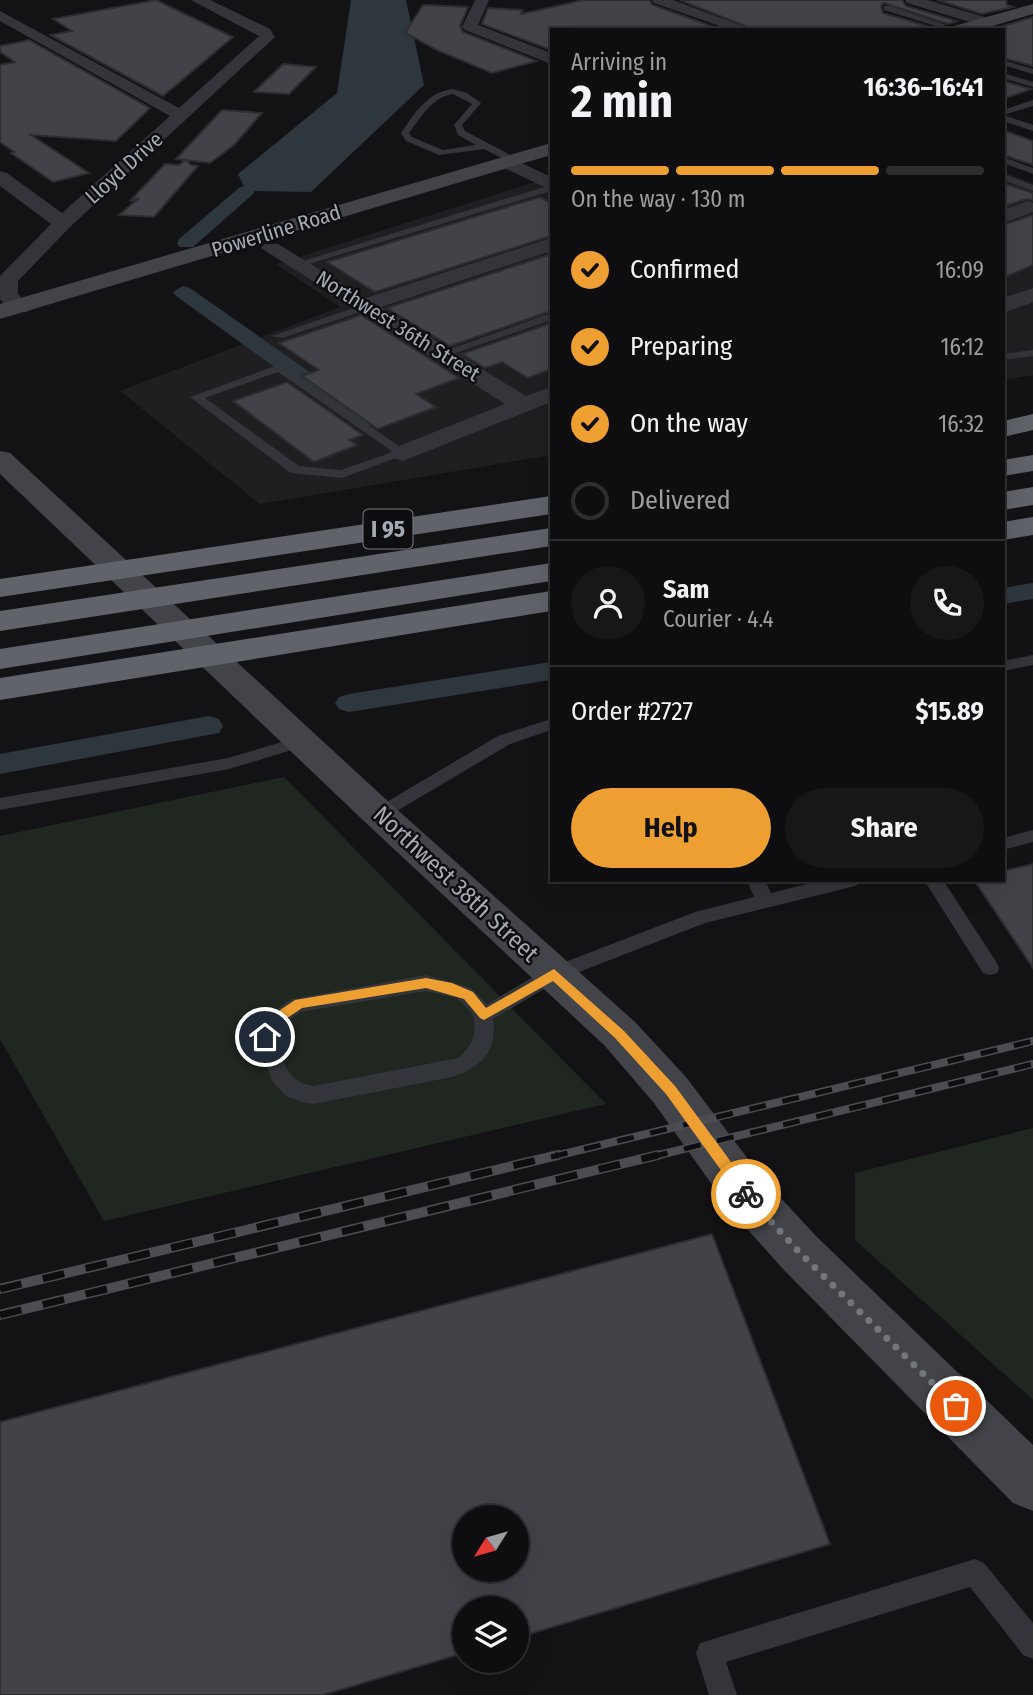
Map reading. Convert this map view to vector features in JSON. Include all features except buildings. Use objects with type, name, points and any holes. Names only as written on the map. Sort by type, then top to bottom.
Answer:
[{"type":"highway","points":[[1005,429],[1033,422]]},
{"type":"highway","points":[[1005,437],[1033,432]]},
{"type":"highway","points":[[1005,500],[1033,496]]},
{"type":"highway","name":"I 95","points":[[6,587],[550,505]]},
{"type":"highway","points":[[1005,531],[1033,526]]},
{"type":"highway","points":[[0,621],[550,537]]},
{"type":"highway","points":[[0,659],[550,572]]},
{"type":"highway","points":[[0,690],[550,601]]},
{"type":"main road","points":[[966,28],[1033,9]]},
{"type":"main road","points":[[1005,31],[1033,23]]},
{"type":"main road","name":"Powerline Road","points":[[0,328],[271,248],[516,165],[550,149]]},
{"type":"main road","name":"Powerline Road","points":[[9,310],[516,165],[550,167]]},
{"type":"main road","name":"Northwest 38th Street","points":[[0,459],[379,814],[620,1034],[670,1090],[747,1195],[800,1253],[1033,1483]]},
{"type":"street","name":"Lloyd Drive","points":[[9,310],[6,282],[63,223],[267,37],[265,32],[198,0]]},
{"type":"street","points":[[482,0],[470,27],[550,59]]},
{"type":"street","points":[[659,0],[740,28]]},
{"type":"street","points":[[913,0],[986,22]]},
{"type":"street","points":[[0,15],[182,116]]},
{"type":"street","points":[[516,165],[550,185]]},
{"type":"street","points":[[0,177],[63,223]]},
{"type":"street","points":[[1005,216],[1031,200]]},
{"type":"street","points":[[367,306],[550,244]]},
{"type":"street","name":"Northwest 36th Street","points":[[271,248],[524,405]]},
{"type":"street","points":[[1005,305],[1032,294]]},
{"type":"street","points":[[403,453],[550,394]]},
{"type":"lane","points":[[913,0],[883,9],[942,25]]},
{"type":"lane","points":[[1005,63],[1033,72]]},
{"type":"lane","points":[[1005,76],[1033,85]]},
{"type":"lane","points":[[484,146],[442,153],[409,139],[405,133],[434,96],[454,91],[477,103],[458,125],[458,130],[516,165]]},
{"type":"lane","points":[[1005,114],[1033,103]]},
{"type":"lane","points":[[1005,116],[1033,128]]},
{"type":"lane","points":[[1005,161],[1033,172]]},
{"type":"lane","points":[[1005,179],[1031,200]]},
{"type":"lane","points":[[298,264],[550,186]]},
{"type":"lane","points":[[278,337],[367,306]]},
{"type":"lane","points":[[443,354],[550,316]]},
{"type":"lane","points":[[1005,357],[1033,353]]},
{"type":"lane","points":[[279,368],[403,453],[342,474],[296,470],[196,397],[279,368]]},
{"type":"lane","points":[[1005,666],[1033,660]]},
{"type":"lane","points":[[379,814],[504,740],[550,724]]},
{"type":"lane","points":[[0,804],[229,764],[302,741]]},
{"type":"lane","points":[[1005,843],[1033,836]]},
{"type":"lane","points":[[757,882],[765,901]]},
{"type":"lane","points":[[484,1015],[554,974],[701,917],[843,882]]},
{"type":"lane","points":[[934,882],[990,968]]},
{"type":"lane","points":[[426,983],[452,988],[468,996],[484,1015],[486,1032],[467,1063],[452,1069],[314,1095],[300,1095],[277,1076],[265,1037],[273,1021],[299,1004],[426,983]]},
{"type":"lane","points":[[723,1695],[710,1653],[975,1572],[1033,1645]]},
{"type":"shaded area","points":[[351,0],[406,0],[424,85],[311,192],[246,191],[238,174],[337,93]]},
{"type":"shaded area","points":[[1005,173],[1033,183],[1033,375],[1005,380]]},
{"type":"shaded area","points":[[550,177],[550,455],[260,504],[120,391],[340,307],[276,264]]},
{"type":"shaded area","points":[[284,777],[606,1104],[104,1221],[0,1039],[0,836]]},
{"type":"shaded area","points":[[1033,1128],[1033,1400],[855,1240],[855,1173]]},
{"type":"waterway","points":[[186,243],[246,191]]},
{"type":"waterway","points":[[183,292],[363,420]]},
{"type":"waterway","points":[[1005,596],[1033,591]]},
{"type":"waterway","points":[[349,703],[550,671]]},
{"type":"waterway","points":[[0,764],[209,726]]},
{"type":"railway","points":[[551,1157],[1033,1041]]},
{"type":"railway","points":[[651,1157],[1033,1064]]},
{"type":"railway","points":[[0,1289],[558,1155]]},
{"type":"railway","points":[[0,1315],[658,1155]]},
{"type":"way so far","points":[[746,1194],[800,1253],[956,1406]]},
{"type":"route","points":[[265,1037],[273,1021],[299,1004],[426,983],[452,988],[468,996],[484,1015],[554,974],[620,1034],[670,1090],[746,1194]]}]
